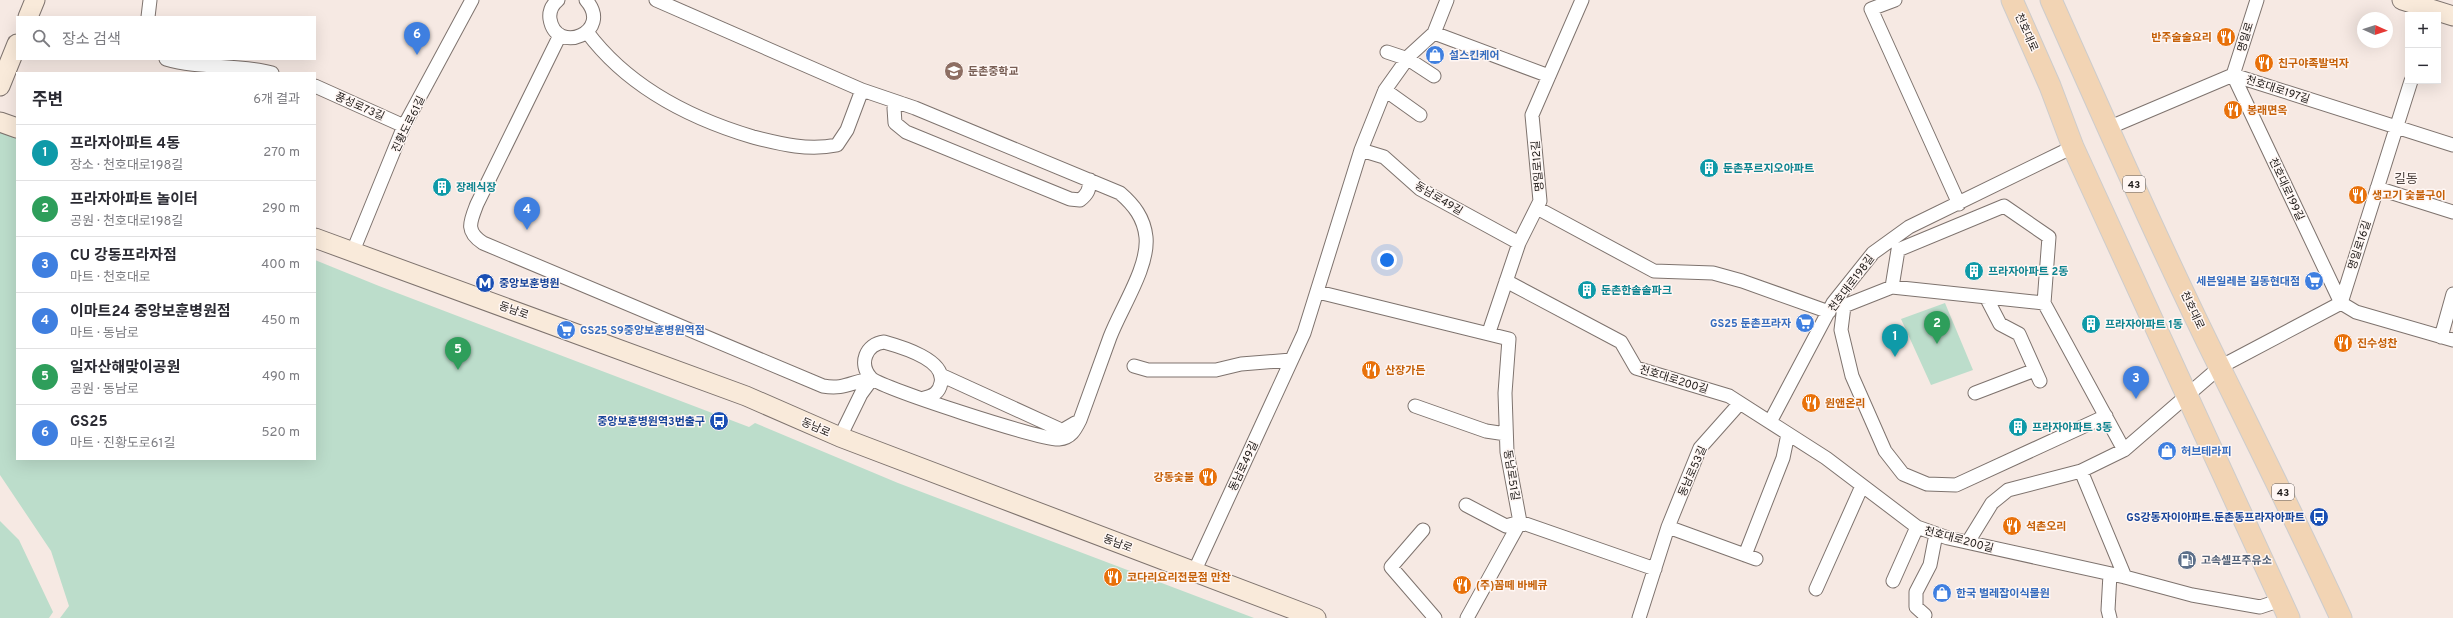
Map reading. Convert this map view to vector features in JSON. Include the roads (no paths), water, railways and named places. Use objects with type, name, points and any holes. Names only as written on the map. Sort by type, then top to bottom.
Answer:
[{"type":"main road","points":[[28,16],[35,0]]},
{"type":"main road","name":"천호대로","points":[[2012,0],[2050,86],[2073,147],[2285,609]]},
{"type":"main road","name":"천호대로","points":[[2050,0],[2220,367],[2291,508],[2341,618]]},
{"type":"main road","points":[[2402,0],[2433,8],[2453,16]]},
{"type":"main road","points":[[0,86],[16,46]]},
{"type":"main road","points":[[0,122],[16,128]]},
{"type":"main road","name":"동남로","points":[[316,238],[746,396],[840,437],[1316,618]]},
{"type":"street","points":[[148,16],[150,0]]},
{"type":"street","name":"진황도로61길","points":[[353,251],[404,126],[472,0]]},
{"type":"street","points":[[558,0],[551,9],[550,16],[554,30],[560,35],[574,38],[587,32],[593,20],[592,2]]},
{"type":"street","points":[[560,35],[477,204],[470,228],[473,236],[490,246],[824,386],[844,388],[856,380],[872,379],[924,398],[1047,438],[1059,439],[1074,432],[1080,420],[1110,337],[1145,256],[1146,236],[1141,218],[1133,204],[1120,193],[1090,180],[900,103],[862,90],[656,0]]},
{"type":"street","name":"동남로49길","points":[[1194,572],[1291,360],[1318,292],[1361,150],[1385,90],[1408,59],[1434,33],[1447,0]]},
{"type":"street","name":"명일로12길","points":[[1489,332],[1519,243],[1540,201],[1532,114],[1582,0]]},
{"type":"street","points":[[1895,0],[1871,10],[1959,204]]},
{"type":"street","name":"명일로","points":[[2233,75],[2257,0]]},
{"type":"street","points":[[587,32],[605,55],[634,80],[661,98],[724,129],[779,144],[801,147],[836,145],[847,130],[862,90]]},
{"type":"street","points":[[1434,33],[1549,76]]},
{"type":"street","points":[[1387,52],[1408,59],[1434,76]]},
{"type":"street","points":[[172,60],[207,66],[255,68],[269,72]]},
{"type":"street","name":"천호대로197길","points":[[2108,128],[2233,75],[2453,145]]},
{"type":"street","name":"천호대로199길","points":[[2233,75],[2341,303]]},
{"type":"street","name":"명일로16길","points":[[2341,303],[2410,84]]},
{"type":"street","name":"풍성로73길","points":[[316,86],[404,126]]},
{"type":"street","points":[[1385,90],[1420,115]]},
{"type":"street","points":[[900,103],[894,108],[895,123],[906,132],[1070,199],[1080,200],[1086,196],[1089,191],[1090,180]]},
{"type":"street","name":"천호대로198길","points":[[1770,422],[1829,312],[1874,252],[1909,227],[1959,204],[2073,147]]},
{"type":"street","name":"동남로49길","points":[[1361,150],[1384,157],[1420,189],[1519,243]]},
{"type":"street","points":[[2377,188],[2453,212]]},
{"type":"street","points":[[1892,287],[1898,250],[2004,206],[2049,237],[2044,303],[2124,450]]},
{"type":"street","points":[[1537,208],[1654,271],[1713,273],[1742,281],[1829,312]]},
{"type":"street","name":"천호대로200길","points":[[1506,281],[1621,342],[1636,368],[1730,396],[1788,434],[1917,527],[1936,534],[1968,542],[2125,577],[2192,595],[2260,607],[2285,609]]},
{"type":"street","points":[[2044,303],[1892,287],[1844,306],[1841,330],[1852,376],[1884,451],[1902,474],[1927,484],[1956,485],[2106,416]]},
{"type":"street","points":[[1318,292],[1377,308],[1489,332]]},
{"type":"street","points":[[1968,542],[1992,503],[2008,490],[2081,471],[2124,450],[2220,367],[2341,303],[2356,312],[2447,339],[2453,294]]},
{"type":"street","points":[[1975,393],[2037,376],[2019,334],[2000,324],[1986,297]]},
{"type":"street","name":"동남로51길","points":[[1489,332],[1509,338],[1505,393],[1507,452],[1520,522]]},
{"type":"street","points":[[872,379],[866,371],[863,361],[869,350],[876,343],[884,342],[932,361],[939,369],[942,376],[937,393],[924,398]]},
{"type":"street","points":[[1134,366],[1148,370],[1216,370],[1241,364],[1291,360]]},
{"type":"street","points":[[942,376],[1059,429],[1072,426],[1080,420]]},
{"type":"street","points":[[840,437],[861,394],[872,379]]},
{"type":"street","name":"동남로53길","points":[[1638,618],[1668,527],[1700,448],[1740,403]]},
{"type":"street","points":[[1415,406],[1486,431],[1506,434]]},
{"type":"street","points":[[1668,527],[1750,557],[1783,458],[1788,434]]},
{"type":"street","points":[[2081,471],[2125,577]]},
{"type":"street","points":[[1816,589],[1862,486]]},
{"type":"street","points":[[1466,505],[1506,526],[1520,522],[1655,569]]},
{"type":"street","points":[[1467,618],[1520,522]]},
{"type":"street","points":[[1893,581],[1917,527]]},
{"type":"street","points":[[1423,530],[1392,567],[1435,618]]},
{"type":"street","points":[[1925,615],[1916,607],[1916,592],[1930,565],[1936,534]]},
{"type":"street","points":[[2110,574],[2108,610],[2110,618]]},
{"type":"place","name":"반주술술요리","points":[[2226,37]]},
{"type":"place","name":"GS25","points":[[417,55]]},
{"type":"place","name":"설스킨케어","points":[[1435,55]]},
{"type":"place","name":"친구야족발먹자","points":[[2264,63]]},
{"type":"place","name":"둔촌중학교","points":[[954,71]]},
{"type":"place","name":"봉래면옥","points":[[2233,110]]},
{"type":"place","name":"둔촌푸르지오아파트","points":[[1709,168]]},
{"type":"place","name":"장례식장","points":[[442,187]]},
{"type":"place","name":"생고기 숯불구이","points":[[2358,195]]},
{"type":"place","name":"이마트24 중앙보훈병원점","points":[[527,230]]},
{"type":"place","name":"프라자아파트 2동","points":[[1974,271]]},
{"type":"place","name":"세븐일레븐 길동현대점","points":[[2314,281]]},
{"type":"place","name":"중앙보훈병원","points":[[485,283]]},
{"type":"place","name":"둔촌한솔솔파크","points":[[1587,290]]},
{"type":"place","name":"GS25 둔촌프라자","points":[[1805,323]]},
{"type":"place","name":"프라자아파트 1동","points":[[2091,324]]},
{"type":"place","name":"GS25 S9중앙보훈병원역점","points":[[566,330]]},
{"type":"place","name":"진수성찬","points":[[2343,343]]},
{"type":"place","name":"프라자아파트 놀이터","points":[[1937,344]]},
{"type":"place","name":"프라자아파트 4동","points":[[1895,357]]},
{"type":"place","name":"일자산해맞이공원","points":[[458,370]]},
{"type":"place","name":"산장가든","points":[[1371,370]]},
{"type":"place","name":"CU 강동프라자점","points":[[2136,399]]},
{"type":"place","name":"원앤온리","points":[[1811,403]]},
{"type":"place","name":"중앙보훈병원역3번출구","points":[[719,421]]},
{"type":"place","name":"프라자아파트 3동","points":[[2018,427]]},
{"type":"place","name":"허브테라피","points":[[2167,451]]},
{"type":"place","name":"강동숯불","points":[[1208,477]]},
{"type":"place","name":"GS강동자이아파트.둔촌동프라자아파트","points":[[2319,517]]},
{"type":"place","name":"석촌오리","points":[[2012,526]]},
{"type":"place","name":"고속셀프주유소","points":[[2187,560]]},
{"type":"place","name":"코다리요리전문점 만찬","points":[[1113,577]]},
{"type":"place","name":"(주)꼼떼 바베큐","points":[[1462,585]]},
{"type":"place","name":"한국 벌레잡이식물원","points":[[1942,593]]},
{"type":"district","name":"길동","points":[[2406,178]]}]
